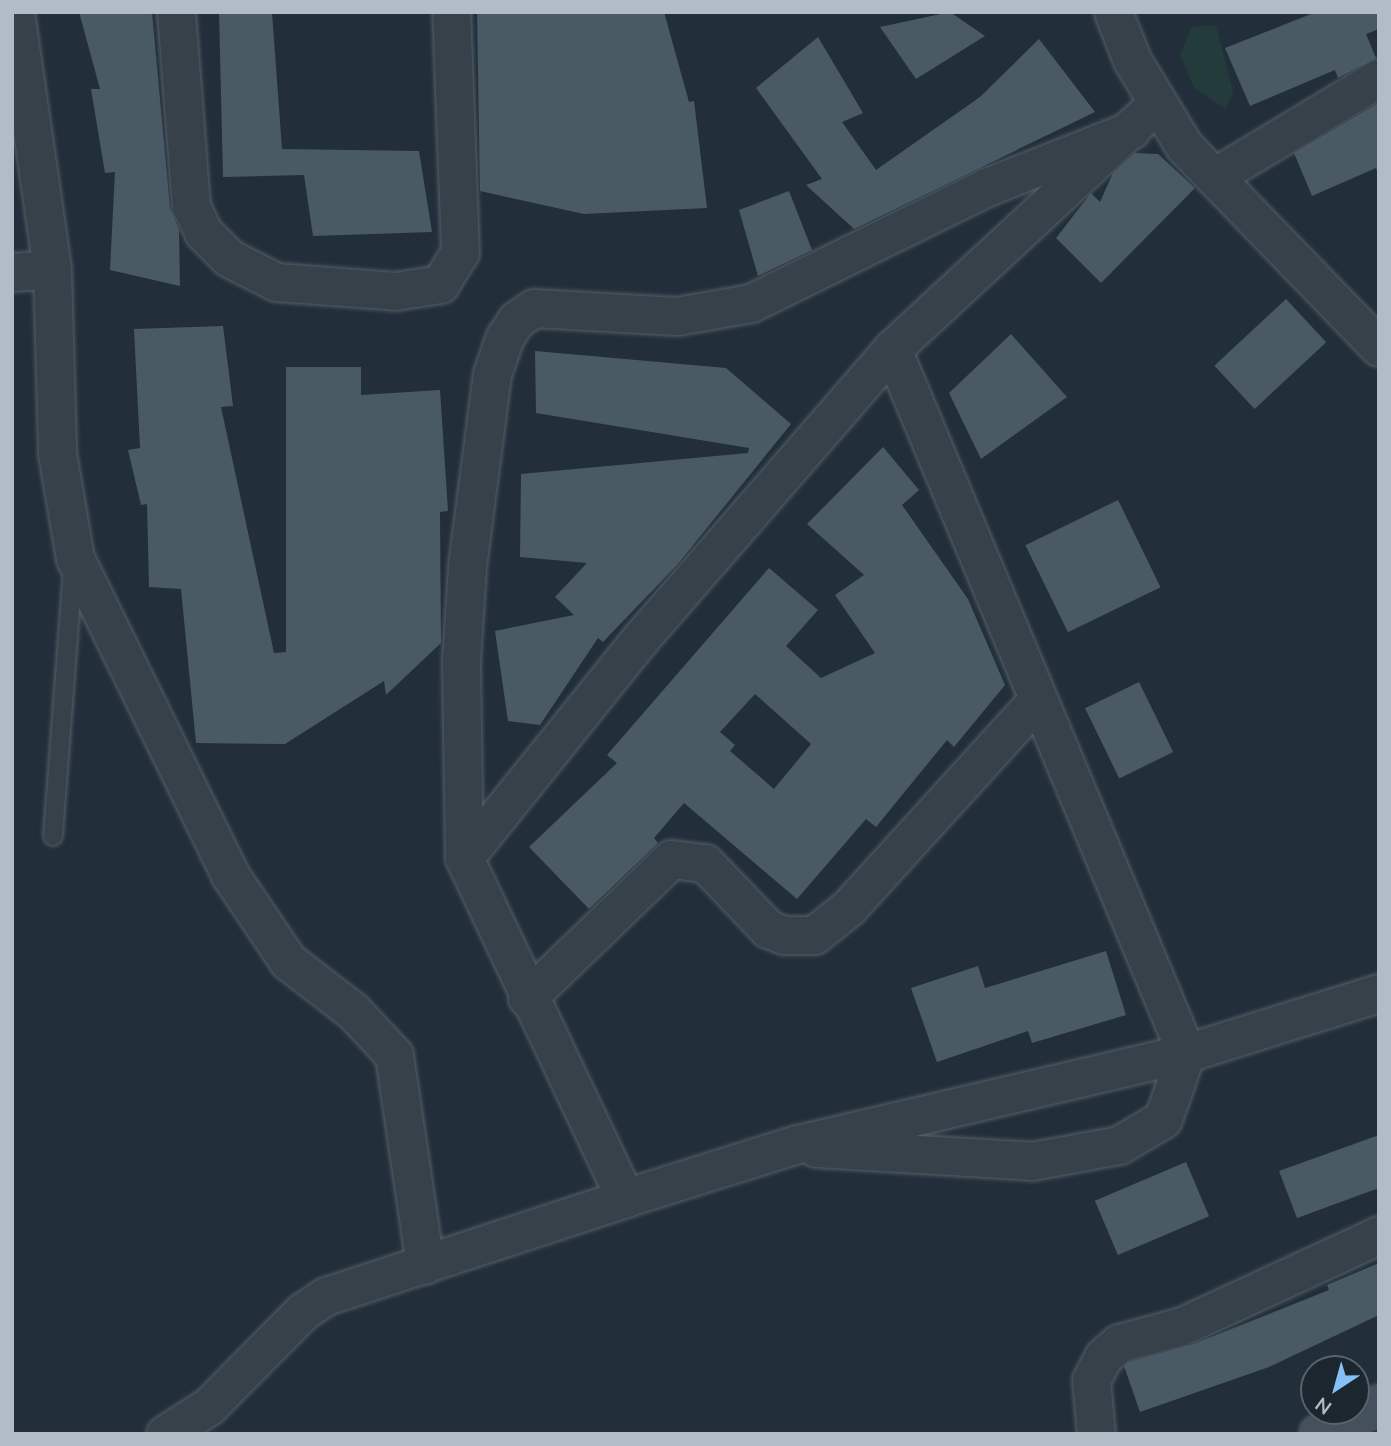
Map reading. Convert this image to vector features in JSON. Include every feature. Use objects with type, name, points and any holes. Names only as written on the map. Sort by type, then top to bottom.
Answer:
[{"type":"main road","points":[[1319,1434],[1379,1405]]},
{"type":"street","points":[[15,12],[52,269],[57,453],[75,558],[230,875],[288,961],[353,1011],[394,1055],[425,1265]]},
{"type":"street","points":[[176,12],[191,206],[204,232],[229,258],[276,282],[396,292],[440,284],[460,252],[451,12]]},
{"type":"street","points":[[1113,12],[1157,104],[1184,146],[1379,347]]},
{"type":"street","points":[[1214,177],[1379,78]]},
{"type":"street","points":[[464,858],[641,638],[892,349],[1157,104]]},
{"type":"street","points":[[625,1198],[527,998],[464,858],[460,660],[467,566],[492,374],[516,320],[534,308],[556,305],[677,316],[751,303],[987,187],[1131,130]]},
{"type":"street","points":[[12,272],[52,269]]},
{"type":"street","points":[[797,1144],[942,1160],[1073,1157],[1119,1144],[1163,1119],[1186,1053],[892,349]]},
{"type":"street","points":[[527,998],[671,859],[705,863],[768,929],[784,935],[814,935],[848,908],[1038,699]]},
{"type":"street","points":[[165,1434],[209,1406],[326,1296],[797,1144],[1186,1053],[1379,993]]},
{"type":"street","points":[[1096,1434],[1091,1380],[1103,1357],[1119,1343],[1182,1326],[1379,1235]]},
{"type":"lane","points":[[53,836],[75,558]]},
{"type":"green space","points":[[1216,25],[1233,92],[1226,109],[1194,88],[1180,56],[1191,27]]},
{"type":"building","points":[[79,12],[152,12],[170,208],[179,230],[180,286],[110,270],[115,172],[105,173],[91,89],[100,89]]},
{"type":"building","points":[[219,12],[272,12],[282,149],[419,151],[432,232],[313,236],[304,175],[223,177]]},
{"type":"building","points":[[477,12],[664,12],[689,102],[694,101],[707,208],[584,214],[480,191]]},
{"type":"building","points":[[950,12],[985,36],[916,79],[880,27]]},
{"type":"building","points":[[1316,12],[1379,12],[1379,29],[1366,34],[1376,58],[1338,78],[1335,70],[1250,106],[1225,48]]},
{"type":"building","points":[[818,37],[863,113],[842,122],[876,170],[980,97],[1039,39],[1095,112],[854,229],[806,185],[822,179],[756,88]]},
{"type":"building","points":[[1379,103],[1378,174],[1376,168],[1312,196],[1294,153]]},
{"type":"building","points":[[1135,153],[1158,154],[1195,188],[1101,283],[1056,238],[1091,193],[1100,202],[1113,173]]},
{"type":"building","points":[[789,191],[812,250],[758,276],[739,210]]},
{"type":"building","points":[[1286,299],[1326,342],[1255,409],[1214,366]]},
{"type":"building","points":[[223,326],[233,406],[221,407],[274,653],[286,652],[286,367],[361,367],[361,395],[440,390],[448,511],[440,512],[441,643],[386,695],[384,681],[285,744],[196,743],[181,589],[149,587],[147,504],[141,505],[128,450],[140,448],[134,329]]},
{"type":"building","points":[[1011,334],[1067,397],[981,459],[949,393]]},
{"type":"building","points":[[535,351],[726,368],[791,424],[677,565],[603,642],[598,638],[540,725],[508,721],[495,631],[574,615],[555,597],[587,563],[520,557],[521,474],[748,453],[749,448],[536,413]]},
{"type":"building","points":[[883,447],[919,490],[902,505],[968,599],[1005,685],[954,747],[947,740],[876,827],[866,819],[797,899],[684,803],[654,838],[658,843],[589,909],[529,847],[617,763],[607,755],[769,568],[818,610],[786,646],[821,678],[875,653],[835,595],[864,575],[807,524]],"holes":[[[755,694],[811,744],[774,789],[730,751],[735,745],[720,732]]]},
{"type":"building","points":[[1118,500],[1161,587],[1068,632],[1025,545]]},
{"type":"building","points":[[1139,682],[1173,752],[1119,778],[1085,708]]},
{"type":"building","points":[[1106,951],[1126,1015],[1032,1043],[1028,1031],[937,1062],[911,988],[978,966],[985,988]]},
{"type":"building","points":[[1379,1135],[1379,1188],[1297,1218],[1279,1171]]},
{"type":"building","points":[[1186,1162],[1209,1216],[1118,1255],[1095,1201]]},
{"type":"building","points":[[1379,1263],[1379,1315],[1269,1367],[1140,1412],[1124,1366],[1129,1362],[1191,1345],[1329,1290],[1327,1285]]}]
